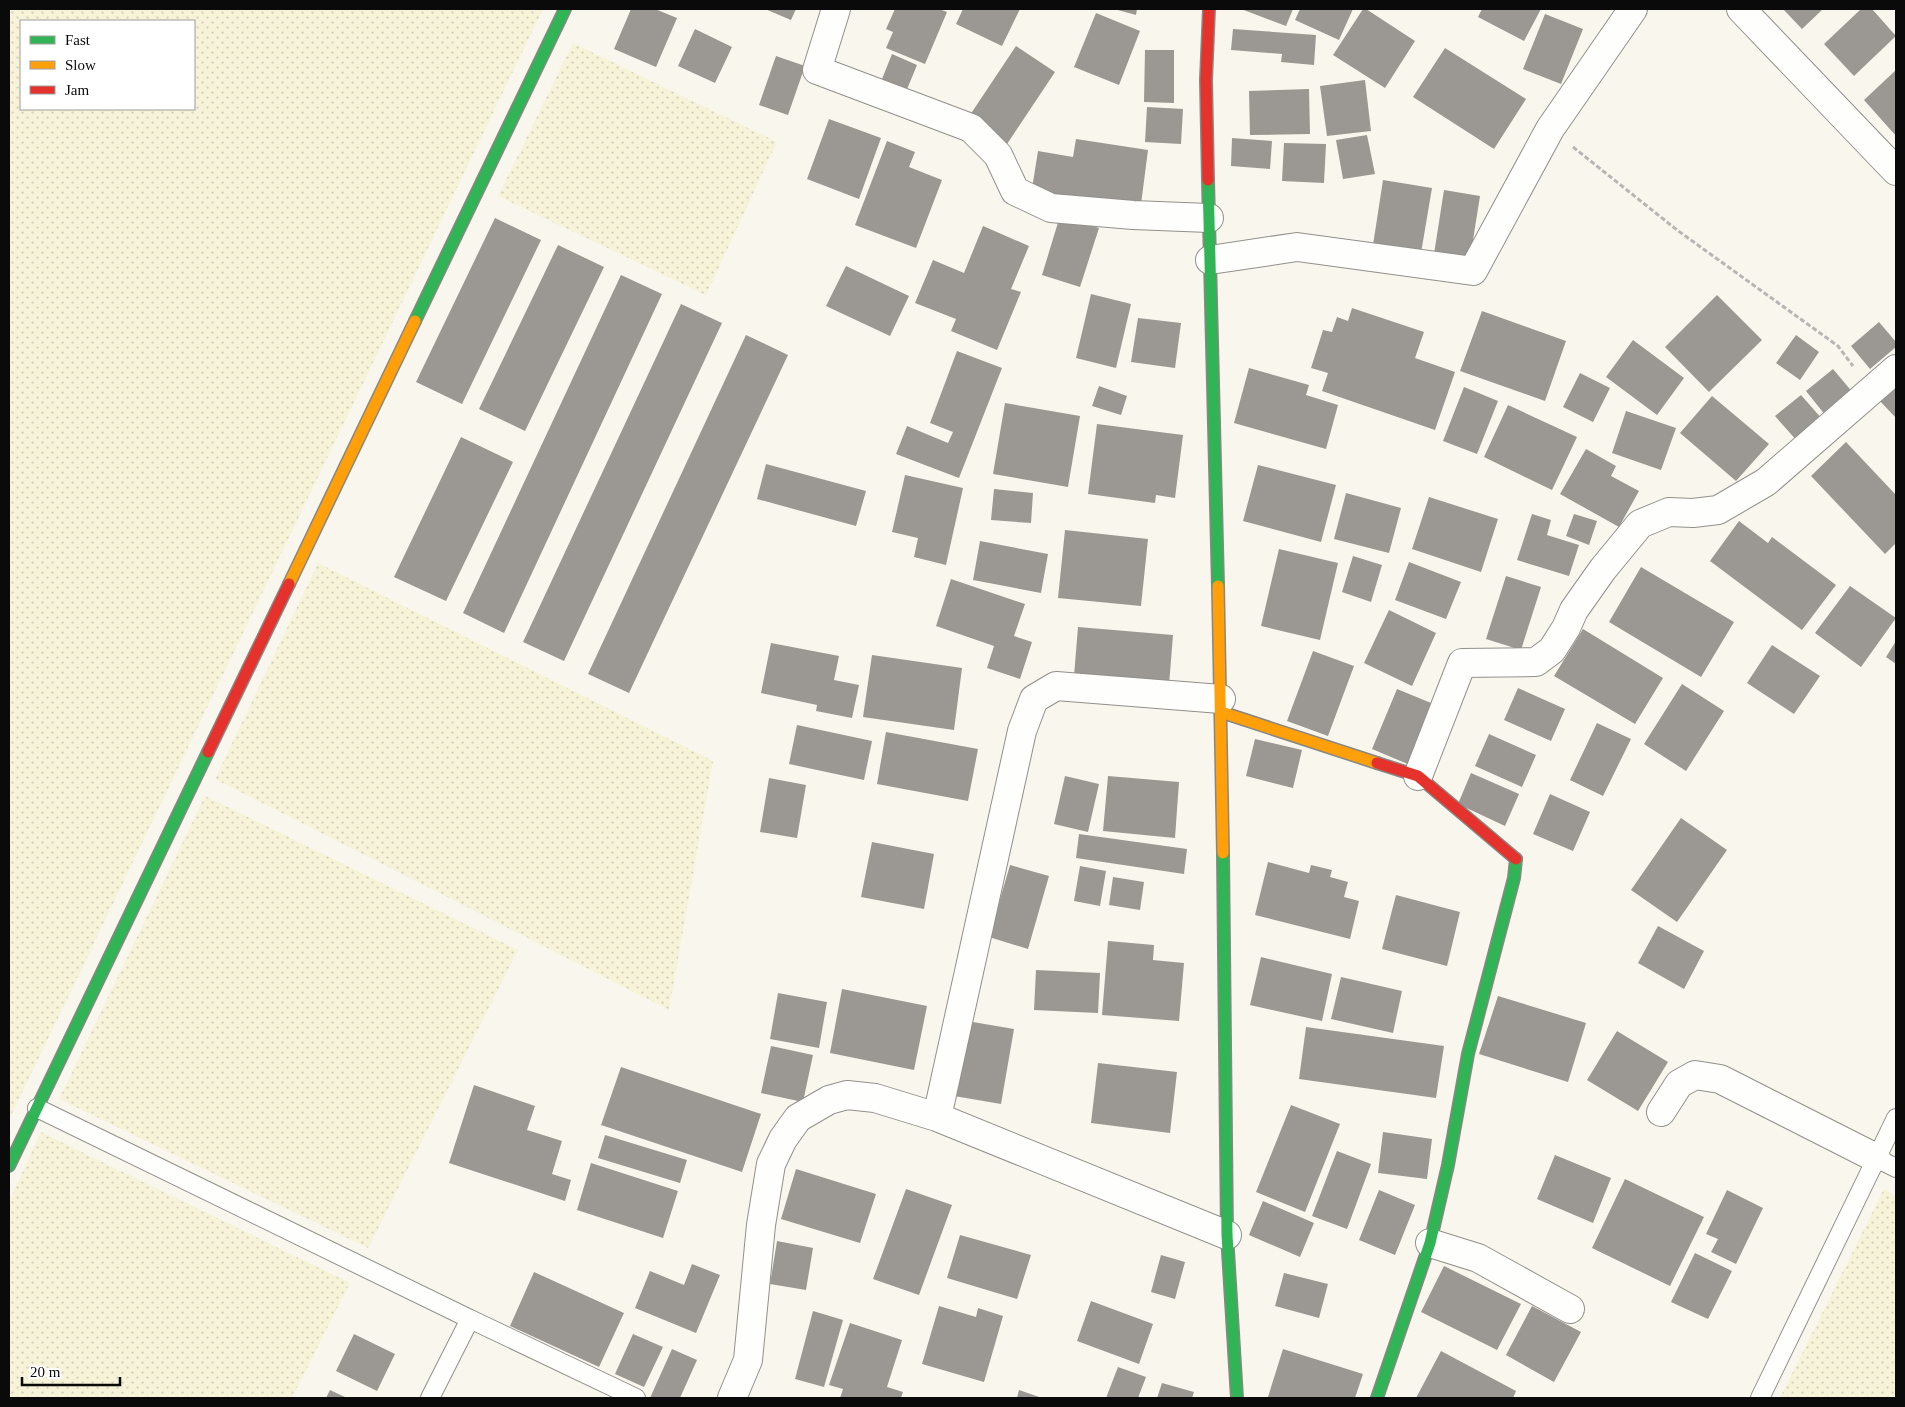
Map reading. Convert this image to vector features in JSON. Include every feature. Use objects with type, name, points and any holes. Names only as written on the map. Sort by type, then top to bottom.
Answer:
[{"type":"street","points":[[9,1166],[565,9]]},
{"type":"street","points":[[836,9],[817,70],[971,128],[998,155],[1015,191],[1051,208],[1133,215],[1209,218]]},
{"type":"street","points":[[1209,9],[1206,80],[1221,706],[1227,1235],[1237,1398]]},
{"type":"street","points":[[1210,260],[1297,247],[1473,272],[1550,129],[1632,9]]},
{"type":"street","points":[[1741,9],[1896,171]]},
{"type":"street","points":[[1418,776],[1462,663],[1536,662],[1552,650],[1566,628],[1574,610],[1603,569],[1640,524],[1668,512],[1693,513],[1718,510],[1766,482],[1896,368]]},
{"type":"street","points":[[937,1117],[1022,731],[1034,700],[1056,686],[1221,706],[1418,776],[1516,859],[1514,878],[1468,1054],[1448,1165],[1430,1243],[1377,1398]]},
{"type":"street","points":[[1661,1112],[1679,1084],[1695,1076],[1720,1079],[1886,1163]]},
{"type":"street","points":[[732,1398],[748,1360],[761,1225],[772,1164],[783,1139],[798,1118],[829,1100],[848,1095],[875,1098],[937,1117],[1227,1235]]},
{"type":"street","points":[[1430,1243],[1478,1258],[1570,1309]]},
{"type":"lane","points":[[37,1108],[636,1398]]},
{"type":"lane","points":[[1760,1398],[1886,1163],[1896,1118]]},
{"type":"lane","points":[[430,1398],[470,1319]]},
{"type":"path","points":[[1550,129],[1677,230],[1838,346],[1870,391]]},
{"type":"shaded area","points":[[9,9],[543,9],[9,1120]]},
{"type":"shaded area","points":[[573,43],[777,142],[706,295],[498,196]]},
{"type":"shaded area","points":[[318,563],[713,761],[669,1010],[215,779]]},
{"type":"shaded area","points":[[205,796],[518,950],[368,1248],[59,1099]]},
{"type":"shaded area","points":[[41,1132],[350,1283],[292,1398],[9,1398],[9,1201]]},
{"type":"shaded area","points":[[1884,1189],[1896,1196],[1896,1398],[1780,1398]]},
{"type":"building","points":[[631,9],[655,9],[677,18],[656,67],[614,49]]},
{"type":"building","points":[[765,9],[796,9],[791,20]]},
{"type":"building","points":[[895,9],[939,9],[947,12],[925,64],[886,48],[893,32],[886,29]]},
{"type":"building","points":[[963,9],[1020,9],[1002,46],[956,24]]},
{"type":"building","points":[[1114,9],[1137,9],[1136,15]]},
{"type":"building","points":[[1241,9],[1293,9],[1286,26]]},
{"type":"building","points":[[1300,9],[1353,9],[1339,40],[1295,20]]},
{"type":"building","points":[[1363,9],[1366,9],[1415,41],[1385,88],[1333,55]]},
{"type":"building","points":[[1482,9],[1541,9],[1524,41],[1478,17]]},
{"type":"building","points":[[1783,9],[1823,9],[1802,29]]},
{"type":"building","points":[[1861,9],[1872,9],[1896,36],[1854,76],[1824,44]]},
{"type":"building","points":[[1096,13],[1140,31],[1119,85],[1074,67]]},
{"type":"building","points":[[1545,14],[1583,29],[1561,84],[1523,69]]},
{"type":"building","points":[[695,29],[732,47],[715,83],[678,66]]},
{"type":"building","points":[[1233,29],[1316,35],[1314,65],[1281,62],[1282,54],[1231,50]]},
{"type":"building","points":[[1016,46],[1055,72],[1007,144],[968,118]]},
{"type":"building","points":[[1445,48],[1526,99],[1494,149],[1413,97]]},
{"type":"building","points":[[1145,50],[1174,50],[1174,103],[1144,102]]},
{"type":"building","points":[[892,54],[917,65],[903,99],[878,89]]},
{"type":"building","points":[[776,56],[805,66],[788,115],[759,105]]},
{"type":"building","points":[[1896,70],[1896,136],[1864,100]]},
{"type":"building","points":[[1365,80],[1371,131],[1327,136],[1320,86]]},
{"type":"building","points":[[1309,89],[1310,134],[1250,135],[1249,91]]},
{"type":"building","points":[[1147,107],[1183,109],[1181,144],[1145,142]]},
{"type":"building","points":[[829,119],[881,138],[859,199],[807,179]]},
{"type":"building","points":[[1367,135],[1375,174],[1343,179],[1336,140]]},
{"type":"building","points":[[1232,138],[1272,141],[1270,169],[1231,166]]},
{"type":"building","points":[[1076,139],[1148,150],[1140,212],[1031,195],[1038,151],[1073,157]]},
{"type":"building","points":[[887,141],[915,152],[909,167],[942,180],[916,248],[855,225]]},
{"type":"building","points":[[1284,143],[1326,144],[1324,183],[1282,181]]},
{"type":"building","points":[[1383,180],[1432,188],[1421,253],[1373,245]]},
{"type":"building","points":[[1444,190],[1480,196],[1470,259],[1434,254]]},
{"type":"building","points":[[1060,216],[1099,228],[1080,287],[1042,275]]},
{"type":"building","points":[[495,218],[541,240],[462,404],[416,382]]},
{"type":"building","points":[[983,226],[1029,246],[1011,289],[1021,292],[997,350],[951,331],[956,319],[915,303],[933,260],[964,273]]},
{"type":"building","points":[[558,245],[604,267],[525,431],[479,409]]},
{"type":"building","points":[[846,266],[909,296],[890,336],[826,306]]},
{"type":"building","points":[[621,275],[662,294],[504,633],[463,613]]},
{"type":"building","points":[[1091,294],[1131,304],[1116,368],[1076,358]]},
{"type":"building","points":[[1717,295],[1762,340],[1709,392],[1665,347]]},
{"type":"building","points":[[681,304],[722,323],[564,661],[523,642]]},
{"type":"building","points":[[1352,308],[1424,332],[1415,358],[1455,372],[1435,430],[1322,391],[1328,373],[1311,368],[1323,330],[1332,332],[1337,317],[1348,321]]},
{"type":"building","points":[[1482,311],[1566,341],[1545,401],[1460,371]]},
{"type":"building","points":[[1138,318],[1181,323],[1175,368],[1131,362]]},
{"type":"building","points":[[1879,322],[1896,342],[1896,347],[1870,369],[1851,346]]},
{"type":"building","points":[[746,335],[788,355],[629,693],[588,674]]},
{"type":"building","points":[[1796,335],[1819,352],[1800,380],[1776,363]]},
{"type":"building","points":[[1633,340],[1684,378],[1657,415],[1606,377]]},
{"type":"building","points":[[957,351],[1002,368],[959,478],[896,454],[907,426],[948,443],[953,432],[930,423]]},
{"type":"building","points":[[1249,368],[1309,385],[1306,395],[1338,405],[1326,449],[1234,423]]},
{"type":"building","points":[[1833,369],[1854,394],[1826,416],[1806,391]]},
{"type":"building","points":[[1580,373],[1610,388],[1593,422],[1563,407]]},
{"type":"building","points":[[1896,385],[1896,418],[1879,400]]},
{"type":"building","points":[[1099,386],[1127,396],[1121,415],[1092,406]]},
{"type":"building","points":[[1464,387],[1498,401],[1477,454],[1443,441]]},
{"type":"building","points":[[1801,395],[1823,420],[1798,442],[1775,416]]},
{"type":"building","points":[[1712,396],[1769,444],[1736,481],[1680,433]]},
{"type":"building","points":[[1005,403],[1080,416],[1068,487],[993,474]]},
{"type":"building","points":[[1508,405],[1577,437],[1552,490],[1484,457]]},
{"type":"building","points":[[1626,411],[1676,428],[1661,470],[1612,453]]},
{"type":"building","points":[[1097,424],[1183,435],[1175,498],[1156,495],[1155,503],[1088,494]]},
{"type":"building","points":[[461,437],[513,462],[446,601],[394,577]]},
{"type":"building","points":[[1846,442],[1896,495],[1896,543],[1885,554],[1811,476]]},
{"type":"building","points":[[1586,449],[1616,466],[1611,476],[1639,491],[1619,527],[1560,494]]},
{"type":"building","points":[[766,464],[866,491],[856,526],[757,499]]},
{"type":"building","points":[[1258,465],[1336,485],[1321,542],[1243,521]]},
{"type":"building","points":[[905,475],[963,488],[946,565],[914,557],[918,538],[892,532]]},
{"type":"building","points":[[994,489],[1033,493],[1031,523],[991,520]]},
{"type":"building","points":[[1346,493],[1401,508],[1389,553],[1334,539]]},
{"type":"building","points":[[1429,497],[1498,519],[1481,572],[1412,549]]},
{"type":"building","points":[[1532,514],[1551,520],[1547,535],[1579,545],[1569,576],[1517,560]]},
{"type":"building","points":[[1574,514],[1597,521],[1589,545],[1566,536]]},
{"type":"building","points":[[1739,521],[1768,543],[1772,537],[1836,585],[1802,630],[1710,561]]},
{"type":"building","points":[[1065,530],[1148,539],[1141,606],[1058,598]]},
{"type":"building","points":[[980,541],[1048,554],[1041,593],[973,580]]},
{"type":"building","points":[[1279,549],[1338,563],[1320,640],[1261,626]]},
{"type":"building","points":[[1353,556],[1382,565],[1371,602],[1342,592]]},
{"type":"building","points":[[1409,562],[1461,582],[1446,619],[1395,600]]},
{"type":"building","points":[[1641,567],[1734,622],[1701,677],[1609,622]]},
{"type":"building","points":[[1506,576],[1541,587],[1521,650],[1486,639]]},
{"type":"building","points":[[951,579],[1025,604],[1014,636],[1032,642],[1020,679],[987,668],[994,646],[936,626]]},
{"type":"building","points":[[1850,586],[1896,618],[1861,667],[1815,633]]},
{"type":"building","points":[[1389,610],[1436,633],[1412,686],[1364,663]]},
{"type":"building","points":[[1078,627],[1173,635],[1169,685],[1074,676]]},
{"type":"building","points":[[1583,629],[1663,678],[1635,724],[1554,676]]},
{"type":"building","points":[[1896,641],[1896,664],[1886,657]]},
{"type":"building","points":[[771,643],[839,656],[834,680],[859,685],[852,718],[816,711],[817,705],[761,693]]},
{"type":"building","points":[[1772,645],[1820,676],[1794,714],[1747,683]]},
{"type":"building","points":[[1313,651],[1354,666],[1328,736],[1287,721]]},
{"type":"building","points":[[872,655],[962,668],[954,730],[863,717]]},
{"type":"building","points":[[1682,684],[1724,711],[1686,771],[1644,744]]},
{"type":"building","points":[[1518,688],[1565,709],[1551,741],[1504,720]]},
{"type":"building","points":[[1397,689],[1436,705],[1410,765],[1372,749]]},
{"type":"building","points":[[1597,723],[1631,739],[1603,796],[1570,780]]},
{"type":"building","points":[[797,725],[872,741],[864,780],[789,764]]},
{"type":"building","points":[[886,732],[978,749],[968,801],[877,784]]},
{"type":"building","points":[[1489,734],[1536,755],[1522,787],[1475,766]]},
{"type":"building","points":[[1255,739],[1302,750],[1293,788],[1246,776]]},
{"type":"building","points":[[1471,773],[1519,794],[1505,826],[1458,804]]},
{"type":"building","points":[[1065,776],[1099,784],[1088,832],[1054,824]]},
{"type":"building","points":[[1108,776],[1179,782],[1175,838],[1103,831]]},
{"type":"building","points":[[769,778],[806,785],[797,838],[760,832]]},
{"type":"building","points":[[1550,794],[1590,812],[1573,851],[1533,834]]},
{"type":"building","points":[[1681,818],[1727,850],[1677,922],[1631,890]]},
{"type":"building","points":[[1079,834],[1187,849],[1184,874],[1076,858]]},
{"type":"building","points":[[872,842],[934,854],[924,909],[861,897]]},
{"type":"building","points":[[1268,862],[1309,873],[1311,865],[1332,870],[1330,877],[1348,882],[1344,897],[1359,901],[1350,939],[1255,915]]},
{"type":"building","points":[[1010,865],[1049,876],[1028,949],[989,937]]},
{"type":"building","points":[[1080,866],[1106,871],[1100,906],[1074,901]]},
{"type":"building","points":[[1113,877],[1144,882],[1140,910],[1109,905]]},
{"type":"building","points":[[1396,895],[1460,912],[1447,966],[1382,949]]},
{"type":"building","points":[[1658,926],[1704,951],[1684,989],[1638,963]]},
{"type":"building","points":[[1108,941],[1154,945],[1153,960],[1184,963],[1179,1021],[1102,1015]]},
{"type":"building","points":[[1261,957],[1332,974],[1322,1021],[1250,1005]]},
{"type":"building","points":[[1036,970],[1100,973],[1098,1013],[1034,1010]]},
{"type":"building","points":[[1341,977],[1402,991],[1393,1033],[1331,1019]]},
{"type":"building","points":[[842,989],[927,1006],[914,1070],[830,1053]]},
{"type":"building","points":[[778,993],[827,1002],[819,1048],[770,1039]]},
{"type":"building","points":[[1498,996],[1586,1023],[1568,1082],[1479,1054]]},
{"type":"building","points":[[967,1021],[1014,1029],[1001,1104],[954,1096]]},
{"type":"building","points":[[1306,1027],[1444,1046],[1436,1098],[1299,1079]]},
{"type":"building","points":[[1617,1031],[1668,1062],[1638,1111],[1587,1080]]},
{"type":"building","points":[[771,1046],[813,1055],[803,1102],[761,1093]]},
{"type":"building","points":[[1098,1063],[1177,1072],[1170,1133],[1091,1123]]},
{"type":"building","points":[[621,1067],[761,1114],[742,1172],[601,1125]]},
{"type":"building","points":[[474,1085],[535,1106],[527,1130],[562,1141],[552,1174],[571,1180],[565,1201],[449,1163]]},
{"type":"building","points":[[1291,1105],[1340,1124],[1305,1212],[1256,1192]]},
{"type":"building","points":[[1383,1132],[1432,1139],[1427,1179],[1378,1173]]},
{"type":"building","points":[[605,1135],[687,1160],[680,1183],[598,1158]]},
{"type":"building","points":[[1337,1151],[1371,1164],[1347,1229],[1312,1216]]},
{"type":"building","points":[[1555,1155],[1611,1178],[1593,1223],[1537,1199]]},
{"type":"building","points":[[591,1163],[678,1191],[663,1238],[577,1210]]},
{"type":"building","points":[[796,1169],[876,1194],[860,1243],[781,1219]]},
{"type":"building","points":[[1625,1179],[1704,1217],[1670,1286],[1592,1248]]},
{"type":"building","points":[[906,1189],[952,1205],[919,1295],[873,1279]]},
{"type":"building","points":[[1379,1190],[1415,1205],[1395,1255],[1359,1240]]},
{"type":"building","points":[[1727,1190],[1763,1208],[1736,1264],[1711,1252],[1718,1239],[1706,1234]]},
{"type":"building","points":[[1263,1201],[1314,1223],[1300,1257],[1249,1235]]},
{"type":"building","points":[[960,1235],[1031,1255],[1017,1299],[947,1278]]},
{"type":"building","points":[[777,1241],[813,1248],[806,1290],[770,1284]]},
{"type":"building","points":[[1695,1253],[1732,1271],[1708,1319],[1671,1302]]},
{"type":"building","points":[[1161,1255],[1185,1262],[1175,1299],[1151,1292]]},
{"type":"building","points":[[692,1264],[720,1275],[696,1333],[635,1308],[650,1271],[684,1285]]},
{"type":"building","points":[[1444,1266],[1521,1304],[1497,1350],[1421,1312]]},
{"type":"building","points":[[534,1272],[624,1313],[599,1367],[510,1326]]},
{"type":"building","points":[[1284,1273],[1328,1284],[1319,1318],[1275,1306]]},
{"type":"building","points":[[1091,1301],[1153,1324],[1139,1364],[1077,1341]]},
{"type":"building","points":[[939,1306],[976,1317],[978,1308],[1003,1316],[984,1382],[922,1364]]},
{"type":"building","points":[[1532,1306],[1581,1332],[1554,1382],[1506,1355]]},
{"type":"building","points":[[813,1311],[843,1320],[824,1387],[795,1379]]},
{"type":"building","points":[[850,1323],[902,1340],[887,1387],[903,1392],[901,1398],[840,1398],[843,1389],[829,1385]]},
{"type":"building","points":[[354,1334],[395,1354],[377,1391],[336,1371]]},
{"type":"building","points":[[633,1334],[663,1347],[644,1387],[615,1374]]},
{"type":"building","points":[[672,1349],[697,1360],[680,1398],[650,1398]]},
{"type":"building","points":[[1283,1349],[1363,1374],[1355,1398],[1268,1397]]},
{"type":"building","points":[[1441,1351],[1516,1391],[1513,1398],[1416,1398]]},
{"type":"building","points":[[1118,1367],[1146,1377],[1138,1398],[1106,1398]]},
{"type":"building","points":[[1162,1383],[1194,1392],[1192,1398],[1157,1398]]},
{"type":"building","points":[[330,1390],[347,1398],[326,1398]]},
{"type":"building","points":[[1019,1390],[1042,1398],[1017,1398]]},
{"type":"traffic: fast","points":[[415,321],[565,9]]},
{"type":"traffic: fast","points":[[1208,180],[1218,586]]},
{"type":"traffic: fast","points":[[9,1166],[208,752]]},
{"type":"traffic: fast","points":[[1223,853],[1227,1235],[1237,1398]]},
{"type":"traffic: fast","points":[[1377,1398],[1430,1243],[1448,1165],[1468,1054],[1514,878],[1516,859]]},
{"type":"traffic: slow","points":[[289,584],[415,321]]},
{"type":"traffic: slow","points":[[1218,586],[1223,853]]},
{"type":"traffic: slow","points":[[1221,712],[1377,763]]},
{"type":"traffic: jam","points":[[1208,180],[1206,80],[1209,9]]},
{"type":"traffic: jam","points":[[208,752],[289,584]]},
{"type":"traffic: jam","points":[[1377,763],[1418,776],[1516,859]]}]
